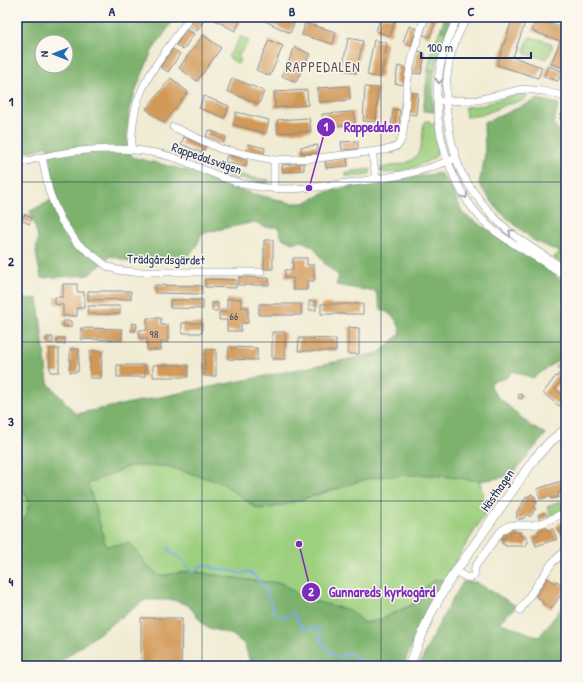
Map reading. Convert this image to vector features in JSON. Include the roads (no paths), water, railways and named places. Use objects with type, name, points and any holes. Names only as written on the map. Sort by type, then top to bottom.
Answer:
[{"type":"street","points":[[131,150],[135,111],[140,93],[151,74],[190,17]]},
{"type":"street","name":"Rappedalsvägen","points":[[173,127],[221,149],[274,160],[318,158],[393,148],[399,144],[402,139],[407,86],[414,48],[426,17]]},
{"type":"street","points":[[458,17],[451,30],[438,84],[437,101],[440,133],[448,161],[471,205],[490,226],[508,240],[566,277]]},
{"type":"street","points":[[468,17],[459,34],[450,61],[446,81],[446,101],[449,129],[456,158],[461,171],[478,198],[493,217],[524,243],[566,270]]},
{"type":"street","points":[[437,101],[478,100],[523,90],[543,90],[566,97]]},
{"type":"street","name":"Rappedalsvägen","points":[[17,164],[68,152],[92,150],[131,150],[171,157],[229,180],[248,185],[285,190],[309,188],[412,173],[456,158]]},
{"type":"street","points":[[372,151],[376,179]]},
{"type":"street","name":"Trädgårdsgärdet","points":[[42,157],[49,191],[61,220],[77,243],[107,266],[117,270],[133,272],[261,272]]},
{"type":"street","points":[[274,160],[274,189]]},
{"type":"street","points":[[563,431],[566,442]]},
{"type":"street","name":"Hästhagen","points":[[409,666],[440,595],[541,450],[563,431]]},
{"type":"street","points":[[456,571],[466,577],[474,576],[475,567],[493,541],[501,530],[510,525],[545,522],[566,512]]},
{"type":"street","points":[[520,610],[552,563],[566,550]]},
{"type":"waterway","points":[[168,548],[171,553],[179,557],[191,572],[194,572],[202,565],[234,571],[239,574],[246,572],[252,573],[266,590],[274,613],[279,616],[287,617],[291,612],[294,613],[303,630],[314,628],[320,630],[319,638],[332,654],[338,657],[350,653],[360,662],[369,666]]},
{"type":"place","name":"Rappedalen","points":[[309,188]]},
{"type":"place","name":"Gunnareds kyrkogård","points":[[299,544]]},
{"type":"district","name":"RAPPEDALEN","points":[[323,66]]}]
